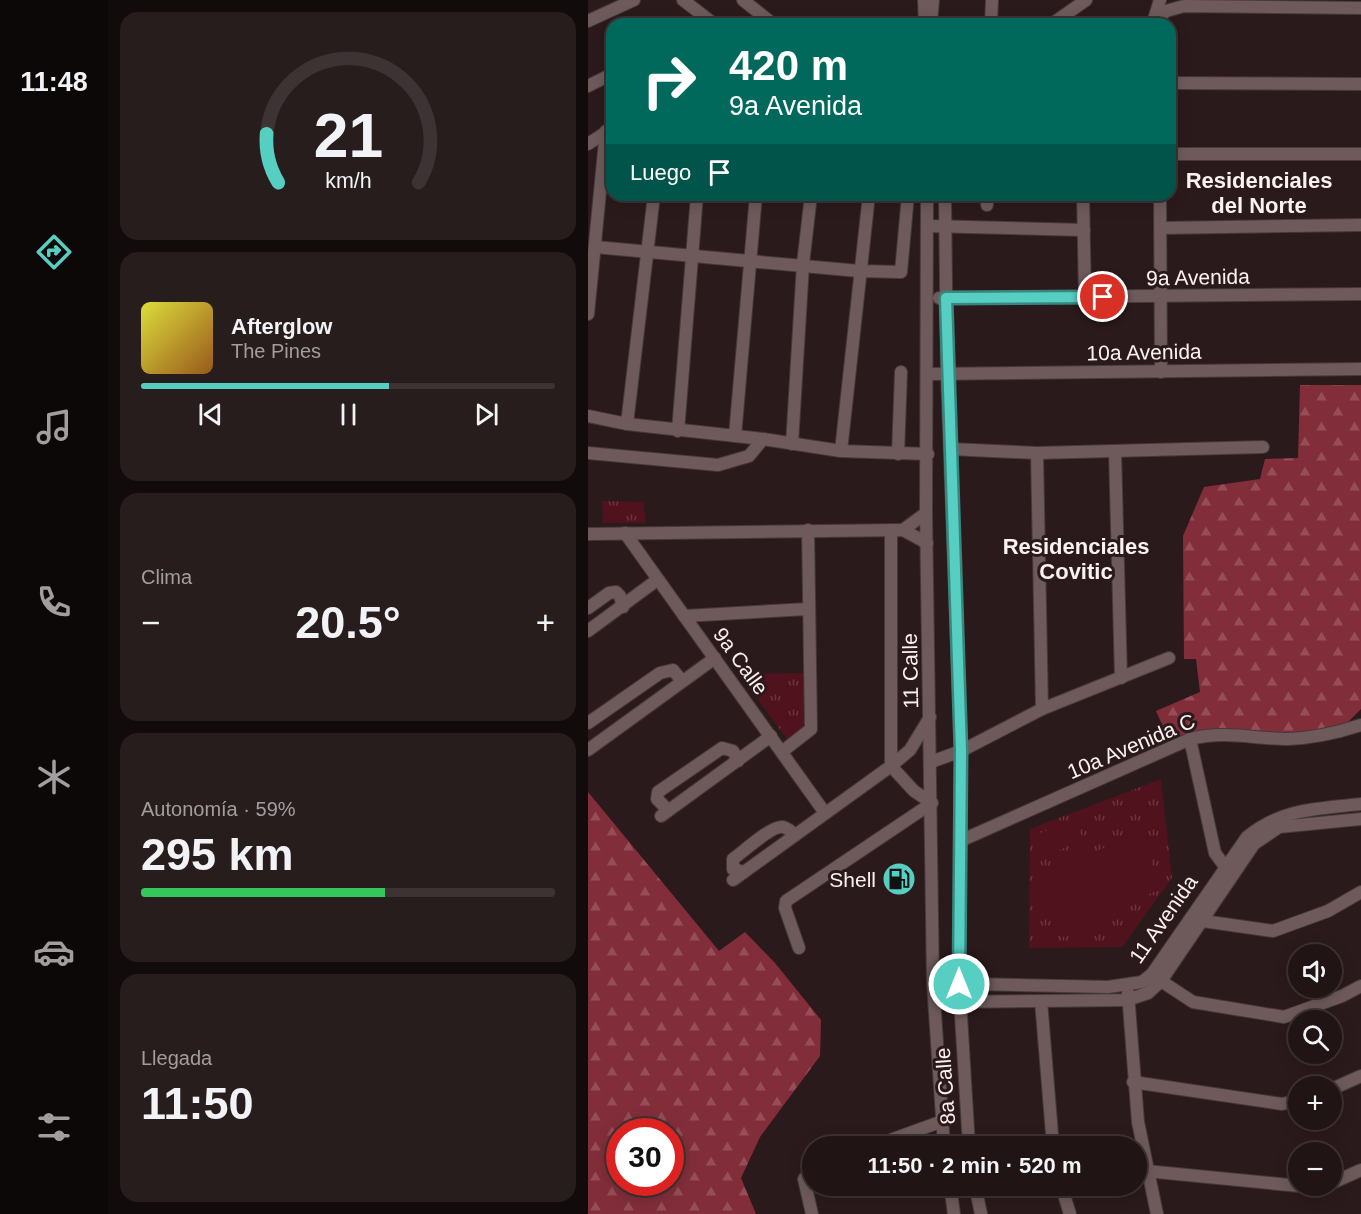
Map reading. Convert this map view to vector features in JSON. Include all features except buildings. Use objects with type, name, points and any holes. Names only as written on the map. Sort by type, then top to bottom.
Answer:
[{"type":"street","points":[[588,21],[634,0]]},
{"type":"street","points":[[683,0],[706,18]]},
{"type":"street","points":[[743,0],[766,18]]},
{"type":"street","points":[[924,0],[925,18]]},
{"type":"street","points":[[932,18],[933,0]]},
{"type":"street","points":[[991,18],[992,0]]},
{"type":"street","points":[[1060,18],[1086,0]]},
{"type":"street","points":[[1154,18],[1160,0]]},
{"type":"street","points":[[1158,18],[1166,11],[1184,6],[1361,8]]},
{"type":"street","points":[[588,86],[606,77]]},
{"type":"street","points":[[1176,83],[1361,84]]},
{"type":"street","points":[[588,144],[606,132]]},
{"type":"street","points":[[1176,154],[1361,154]]},
{"type":"street","points":[[588,314],[606,155]]},
{"type":"street","points":[[627,424],[653,201]]},
{"type":"street","points":[[678,431],[696,201]]},
{"type":"street","points":[[735,436],[755,201]]},
{"type":"street","points":[[792,444],[802,264],[810,201]]},
{"type":"street","points":[[841,452],[868,201]]},
{"type":"street","points":[[595,247],[802,264],[859,271],[901,272],[907,201]]},
{"type":"street","name":"11 Calle","points":[[927,201],[928,454],[926,513],[931,716],[933,983],[942,1136]]},
{"type":"street","name":"8a Calle","points":[[945,201],[947,374],[961,751],[959,984],[968,1136]]},
{"type":"street","points":[[1083,201],[1085,297]]},
{"type":"street","points":[[1160,201],[1161,372]]},
{"type":"street","points":[[1161,228],[1361,225]]},
{"type":"street","points":[[927,226],[1084,230]]},
{"type":"street","name":"9a Avenida","points":[[928,298],[1159,298],[1361,294]]},
{"type":"street","name":"10a Avenida","points":[[928,374],[1361,369]]},
{"type":"street","points":[[898,454],[901,372]]},
{"type":"street","points":[[588,416],[627,424],[763,439],[841,452],[928,454]]},
{"type":"street","points":[[588,453],[718,465],[749,456],[763,439]]},
{"type":"street","points":[[950,449],[1038,453],[1263,447]]},
{"type":"street","points":[[1115,451],[1121,678]]},
{"type":"street","points":[[1038,453],[1042,709]]},
{"type":"street","points":[[897,530],[926,513]]},
{"type":"street","points":[[783,751],[811,729],[808,530]]},
{"type":"street","points":[[799,948],[785,908],[786,902],[932,803],[914,791],[891,766],[897,530]]},
{"type":"street","points":[[588,534],[897,530],[927,543]]},
{"type":"street","name":"9a Calle","points":[[625,533],[783,751],[825,813]]},
{"type":"street","points":[[588,631],[657,580]]},
{"type":"street","points":[[588,608],[609,593],[616,592],[620,596],[623,607]]},
{"type":"street","points":[[684,616],[808,609]]},
{"type":"street","points":[[590,746],[715,658]]},
{"type":"street","points":[[931,762],[961,751],[1042,709],[1168,658]]},
{"type":"street","points":[[588,723],[660,673],[674,670],[682,681]]},
{"type":"street","points":[[733,880],[891,766],[910,750],[931,716]]},
{"type":"street","name":"10a Avenida C","points":[[960,841],[1190,739],[1212,733],[1298,738],[1331,735],[1361,725]]},
{"type":"street","points":[[738,761],[733,752],[722,748],[658,792],[657,799],[665,813],[738,761],[771,736]]},
{"type":"street","points":[[1190,739],[1215,853],[1228,872]]},
{"type":"street","name":"11 Avenida","points":[[935,1002],[1127,1000],[1148,993],[1161,981],[1203,921],[1247,837],[1264,822],[1286,814],[1361,804]]},
{"type":"street","name":"11 Avenida","points":[[933,983],[1130,986],[1142,982],[1152,974],[1228,872],[1254,844],[1279,827],[1361,819]]},
{"type":"street","points":[[744,872],[733,869],[731,864],[733,859],[768,832],[777,827],[784,827],[795,835]]},
{"type":"street","points":[[1203,921],[1273,931],[1328,911],[1361,892]]},
{"type":"street","points":[[1161,981],[1193,1002],[1284,1017],[1342,996],[1361,986]]},
{"type":"street","points":[[1130,986],[1127,1000],[1133,1082],[1141,1136]]},
{"type":"street","points":[[1041,1000],[1052,1136]]},
{"type":"street","points":[[1342,1085],[1361,1076]]},
{"type":"street","points":[[1133,1082],[1282,1104],[1288,1103]]},
{"type":"street","points":[[902,1136],[940,1122]]},
{"type":"street","points":[[1342,1179],[1361,1170]]},
{"type":"street","points":[[1147,1171],[1288,1185]]},
{"type":"street","points":[[1147,1175],[1157,1214]]},
{"type":"street","points":[[810,1196],[812,1214]]},
{"type":"street","points":[[951,1196],[953,1214]]},
{"type":"street","points":[[977,1196],[981,1214]]},
{"type":"street","points":[[1064,1196],[1070,1214]]},
{"type":"green space","points":[[1300,385],[1361,385],[1361,709],[1346,724],[1288,737],[1198,735],[1172,747],[1156,711],[1200,692],[1196,659],[1184,659],[1183,536],[1204,487],[1260,479],[1265,459],[1298,458]]},
{"type":"green space","points":[[602,501],[643,502],[646,523],[603,523]]},
{"type":"green space","points":[[806,673],[806,725],[787,739],[739,674]]},
{"type":"green space","points":[[1161,779],[1172,878],[1122,947],[1029,948],[1030,829]]},
{"type":"green space","points":[[588,792],[719,951],[745,932],[775,963],[821,1020],[820,1056],[760,1137],[741,1178],[756,1214],[588,1214]]},
{"type":"green space","points":[[1073,818],[1083,839],[1044,857],[1034,836]]},
{"type":"green space","points":[[1136,832],[1163,887],[1063,937],[1035,882]]},
{"type":"place","name":"Shell","points":[[899,879]]},
{"type":"district","name":"Residenciales del Norte","points":[[1259,192]]},
{"type":"district","name":"Residenciales Covitic","points":[[1076,558]]},
{"type":"route","points":[[959,984],[961,751],[946,298],[1103,297]]}]
